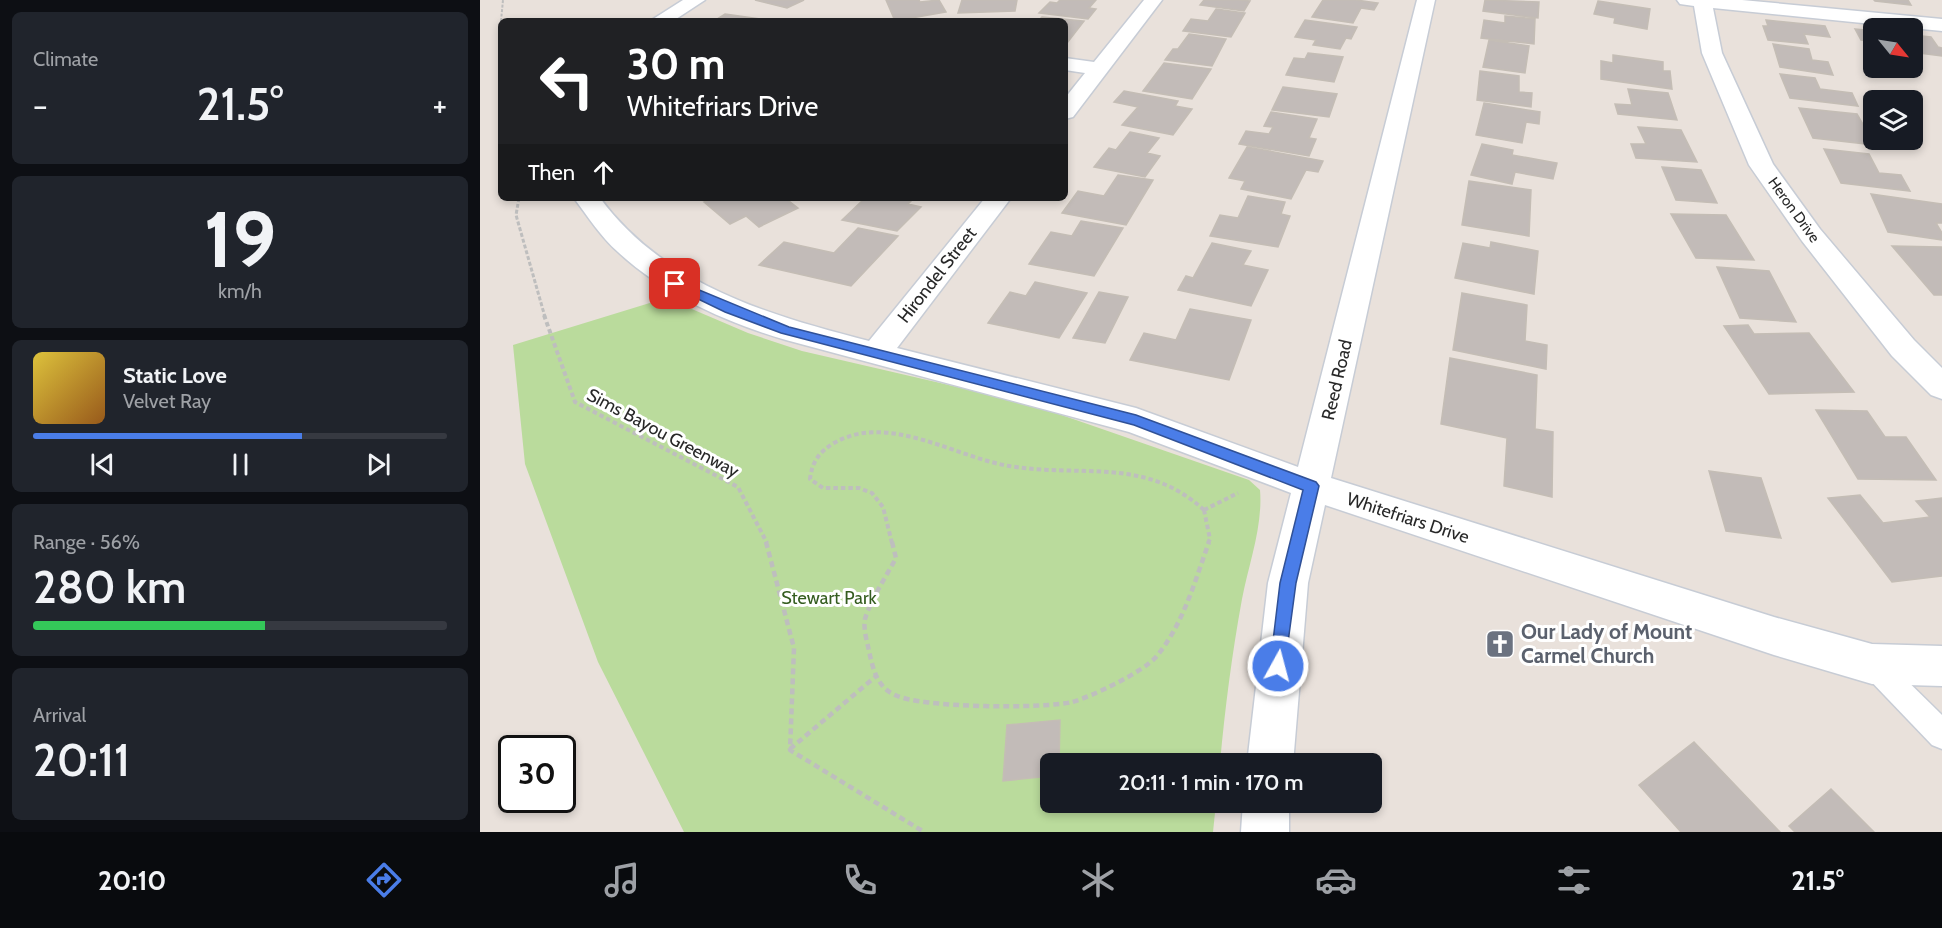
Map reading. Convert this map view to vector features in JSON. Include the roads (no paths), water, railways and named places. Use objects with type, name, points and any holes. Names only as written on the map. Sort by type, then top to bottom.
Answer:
[{"type":"street","points":[[665,18],[696,0]]},
{"type":"street","points":[[1068,108],[1154,0]]},
{"type":"street","name":"Reed Road","points":[[1271,753],[1288,583],[1426,0]]},
{"type":"street","points":[[1697,1],[1942,26]]},
{"type":"street","name":"Heron Drive","points":[[1697,1],[1712,53],[1761,165],[1840,270],[1903,348],[1942,387]]},
{"type":"street","points":[[1068,64],[1099,69]]},
{"type":"street","name":"Whitefriars Drive","points":[[589,201],[627,248],[675,284],[729,309],[786,330],[1136,421],[1311,486],[1774,636],[1872,664],[1942,666]]},
{"type":"street","name":"Hirondel Street","points":[[876,352],[996,201]]},
{"type":"street","points":[[1265,832],[1266,813]]},
{"type":"lane","points":[[1872,664],[1942,735]]},
{"type":"place","name":"Our Lady of Mount Carmel Church","points":[[1500,644]]},
{"type":"park label","name":"Stewart Park","points":[[829,598]]}]
